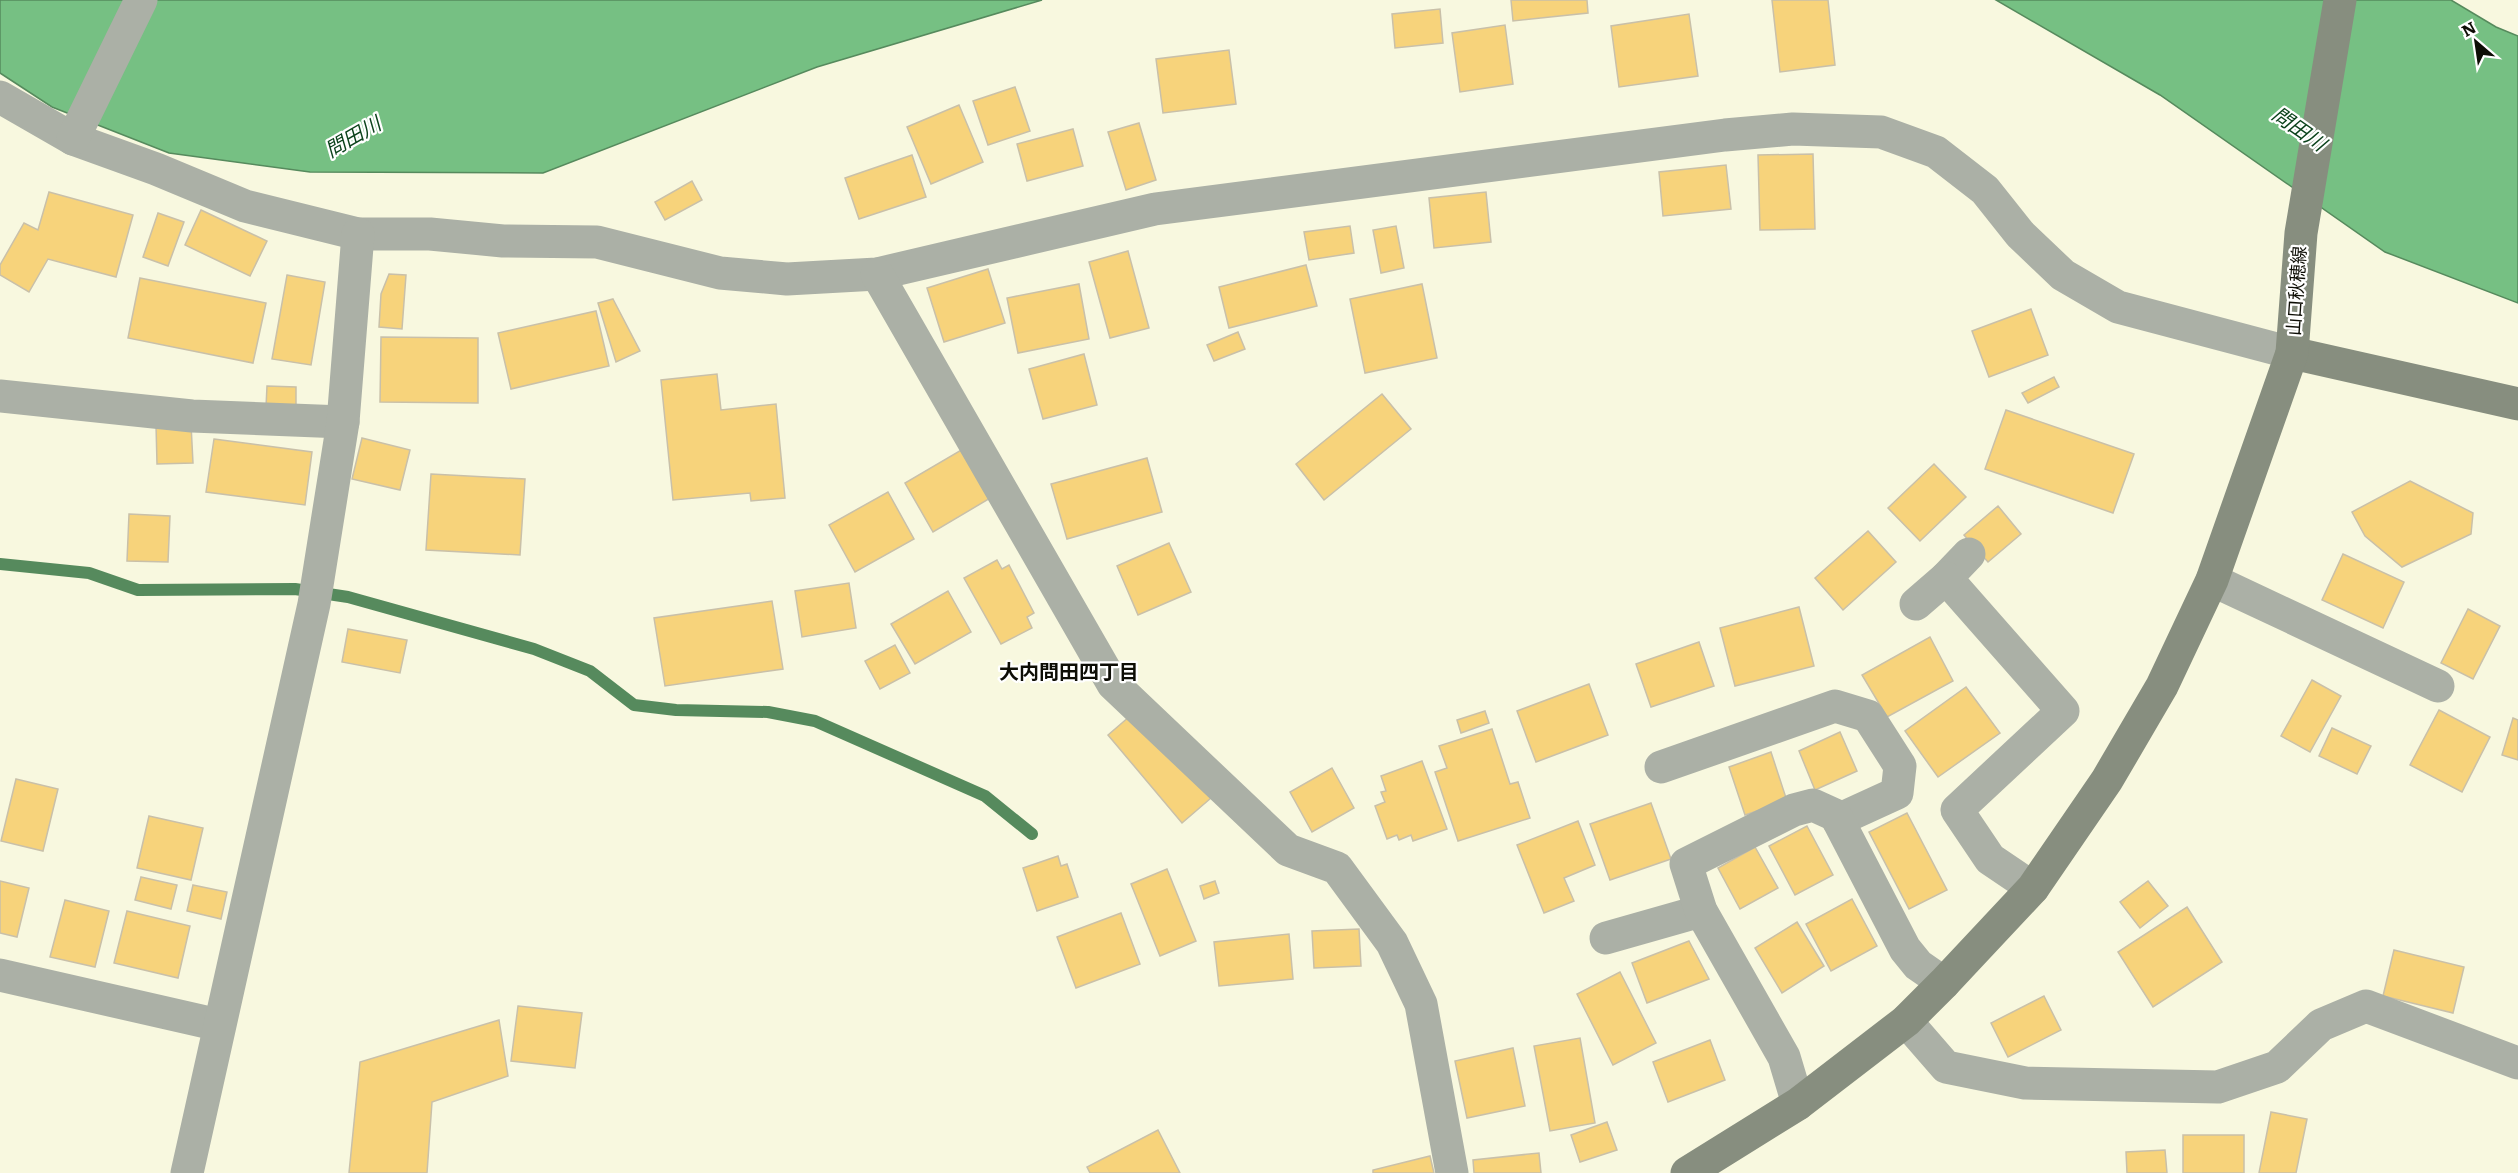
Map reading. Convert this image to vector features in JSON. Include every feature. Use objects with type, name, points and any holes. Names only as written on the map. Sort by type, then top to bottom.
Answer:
[{"type":"street","points":[[76,134],[141,0]]},
{"type":"street","name":"山口秋穂線","points":[[2340,0],[2301,233],[2292,352],[2518,404]]},
{"type":"street","points":[[0,98],[76,134],[245,206],[358,234],[430,234],[503,241],[597,242],[720,273],[787,279],[877,274],[1155,209],[1725,135],[1793,129],[1881,132],[1936,152],[1985,190],[2020,234],[2063,275],[2118,307],[2292,352],[2212,580],[2162,686],[2107,780],[2033,888],[1906,1021],[1798,1104],[1687,1173]]},
{"type":"street","points":[[187,1173],[316,592],[343,422],[358,234]]},
{"type":"street","points":[[877,274],[1113,684],[1288,850],[1337,868],[1392,943],[1421,1004],[1452,1173]]},
{"type":"street","points":[[0,396],[192,416],[343,422]]},
{"type":"street","points":[[1916,604],[1969,554]]},
{"type":"street","points":[[1946,578],[2063,711],[1956,810],[1990,859],[2033,888]]},
{"type":"street","points":[[2212,580],[2438,686]]},
{"type":"street","points":[[1661,767],[1835,706],[1868,716],[1900,766],[1897,793],[1838,820]]},
{"type":"street","points":[[1798,1104],[1784,1057],[1701,910],[1686,864],[1794,810],[1814,805],[1835,815],[1905,949],[1918,965],[1944,983]]},
{"type":"street","points":[[1606,938],[1701,910]]},
{"type":"street","points":[[0,975],[219,1025]]},
{"type":"street","points":[[1906,1021],[1946,1067],[2025,1083],[2218,1087],[2277,1066],[2320,1025],[2366,1006],[2518,1063]]},
{"type":"water","name":"問田川","points":[[0,0],[1042,0],[817,67],[543,173],[310,172],[169,153],[52,107],[0,73]]},
{"type":"water","name":"問田川","points":[[1996,0],[2451,0],[2496,27],[2518,36],[2518,303],[2385,252],[2160,95]]},
{"type":"building","points":[[1511,0],[1587,0],[1588,13],[1513,21]]},
{"type":"building","points":[[1772,0],[1828,0],[1835,65],[1780,72]]},
{"type":"building","points":[[1440,9],[1443,43],[1395,48],[1392,14]]},
{"type":"building","points":[[1689,14],[1698,76],[1619,87],[1611,26]]},
{"type":"building","points":[[1505,25],[1513,84],[1460,92],[1452,33]]},
{"type":"building","points":[[1229,50],[1236,104],[1163,113],[1156,59]]},
{"type":"building","points":[[1015,87],[1030,131],[988,145],[973,101]]},
{"type":"building","points":[[959,105],[983,162],[931,184],[907,127]]},
{"type":"building","points":[[1139,123],[1156,180],[1126,190],[1108,132]]},
{"type":"building","points":[[1073,129],[1083,166],[1027,181],[1017,144]]},
{"type":"building","points":[[1813,154],[1815,229],[1760,230],[1758,155]]},
{"type":"building","points":[[912,155],[926,197],[859,219],[845,178]]},
{"type":"building","points":[[1726,165],[1731,209],[1663,216],[1659,172]]},
{"type":"building","points":[[692,181],[702,200],[665,220],[655,202]]},
{"type":"building","points":[[49,192],[133,215],[116,277],[48,259],[29,292],[0,275],[0,265],[24,223],[38,230]]},
{"type":"building","points":[[1486,192],[1491,242],[1434,248],[1429,198]]},
{"type":"building","points":[[201,210],[267,241],[250,276],[185,245]]},
{"type":"building","points":[[158,213],[184,222],[168,266],[143,257]]},
{"type":"building","points":[[1350,226],[1354,253],[1309,260],[1304,232]]},
{"type":"building","points":[[1396,226],[1404,268],[1381,273],[1373,230]]},
{"type":"building","points":[[1128,251],[1149,328],[1110,338],[1089,262]]},
{"type":"building","points":[[1306,265],[1317,306],[1229,328],[1219,287]]},
{"type":"building","points":[[988,269],[1005,323],[944,342],[927,288]]},
{"type":"building","points":[[389,274],[406,275],[402,329],[379,327],[381,294]]},
{"type":"building","points":[[287,275],[325,282],[311,365],[272,359]]},
{"type":"building","points":[[140,278],[266,303],[253,363],[128,338]]},
{"type":"building","points":[[1079,284],[1089,339],[1018,353],[1007,298]]},
{"type":"building","points":[[1422,284],[1437,358],[1365,373],[1350,299]]},
{"type":"building","points":[[613,299],[640,351],[616,362],[598,303]]},
{"type":"building","points":[[2031,309],[2048,355],[1989,377],[1972,331]]},
{"type":"building","points":[[596,311],[609,366],[511,389],[498,333]]},
{"type":"building","points":[[1238,332],[1245,349],[1214,361],[1207,345]]},
{"type":"building","points":[[381,337],[478,338],[478,403],[380,402]]},
{"type":"building","points":[[1084,354],[1097,405],[1043,419],[1029,369]]},
{"type":"building","points":[[717,374],[721,410],[776,404],[785,498],[751,501],[750,493],[673,500],[661,380]]},
{"type":"building","points":[[2054,377],[2059,387],[2028,403],[2022,393]]},
{"type":"building","points":[[267,386],[296,387],[296,409],[266,407]]},
{"type":"building","points":[[1382,394],[1411,429],[1324,500],[1296,464]]},
{"type":"building","points":[[2006,410],[2134,454],[2113,513],[1985,469]]},
{"type":"building","points":[[191,424],[193,463],[157,464],[156,425]]},
{"type":"building","points":[[362,438],[410,450],[400,490],[352,479]]},
{"type":"building","points":[[214,439],[312,452],[305,505],[206,492]]},
{"type":"building","points":[[963,449],[992,497],[933,532],[905,483]]},
{"type":"building","points":[[1147,458],[1162,512],[1067,539],[1051,484]]},
{"type":"building","points":[[1934,464],[1966,497],[1920,541],[1888,508]]},
{"type":"building","points":[[431,474],[525,479],[520,555],[426,550]]},
{"type":"building","points":[[2410,481],[2473,513],[2471,534],[2402,567],[2365,536],[2352,512]]},
{"type":"building","points":[[888,492],[914,539],[855,572],[829,525]]},
{"type":"building","points":[[1998,506],[2021,534],[1988,562],[1964,535]]},
{"type":"building","points":[[129,514],[170,516],[168,562],[127,561]]},
{"type":"building","points":[[1868,531],[1896,562],[1843,610],[1815,578]]},
{"type":"building","points":[[1169,543],[1191,592],[1138,615],[1117,566]]},
{"type":"building","points":[[2343,554],[2404,582],[2383,628],[2322,600]]},
{"type":"building","points":[[997,560],[1002,569],[1009,565],[1034,613],[1027,617],[1032,628],[1001,644],[964,578]]},
{"type":"building","points":[[849,583],[856,628],[802,637],[795,591]]},
{"type":"building","points":[[948,591],[971,632],[915,664],[891,624]]},
{"type":"building","points":[[772,601],[783,669],[665,686],[654,618]]},
{"type":"building","points":[[1799,607],[1814,666],[1735,686],[1720,628]]},
{"type":"building","points":[[2468,609],[2500,626],[2473,679],[2441,663]]},
{"type":"building","points":[[348,629],[407,640],[400,673],[342,662]]},
{"type":"building","points":[[1930,637],[1953,681],[1887,717],[1862,675]]},
{"type":"building","points":[[1699,642],[1714,686],[1651,707],[1636,664]]},
{"type":"building","points":[[895,645],[910,673],[880,689],[865,661]]},
{"type":"building","points":[[2312,680],[2341,696],[2310,752],[2281,736]]},
{"type":"building","points":[[1589,684],[1608,735],[1536,762],[1517,711]]},
{"type":"building","points":[[1966,687],[2000,733],[1938,777],[1905,731]]},
{"type":"building","points":[[1137,710],[1211,798],[1182,823],[1108,735]]},
{"type":"building","points":[[2439,710],[2490,737],[2462,792],[2410,765]]},
{"type":"building","points":[[1485,711],[1489,723],[1461,733],[1457,720]]},
{"type":"building","points":[[2513,718],[2518,720],[2518,760],[2502,755]]},
{"type":"building","points":[[2332,728],[2371,746],[2357,774],[2319,756]]},
{"type":"building","points":[[1492,729],[1510,784],[1518,782],[1530,818],[1458,841],[1435,772],[1447,768],[1439,746]]},
{"type":"building","points":[[1840,732],[1857,771],[1815,790],[1799,751]]},
{"type":"building","points":[[1771,752],[1787,801],[1745,815],[1729,767]]},
{"type":"building","points":[[1422,761],[1447,829],[1413,841],[1411,835],[1399,840],[1397,835],[1387,839],[1375,806],[1385,802],[1381,792],[1386,791],[1381,776]]},
{"type":"building","points":[[1332,768],[1354,808],[1312,832],[1290,792]]},
{"type":"building","points":[[16,779],[58,789],[43,851],[1,841]]},
{"type":"building","points":[[1651,803],[1671,859],[1610,880],[1590,824]]},
{"type":"building","points":[[1907,813],[1947,890],[1909,909],[1869,832]]},
{"type":"building","points":[[149,816],[203,828],[191,880],[137,868]]},
{"type":"building","points":[[1578,821],[1595,865],[1564,878],[1574,901],[1544,913],[1517,845]]},
{"type":"building","points":[[1807,826],[1833,875],[1795,895],[1769,846]]},
{"type":"building","points":[[1755,847],[1778,888],[1740,909],[1718,868]]},
{"type":"building","points":[[1058,856],[1061,866],[1067,864],[1078,897],[1037,911],[1023,868]]},
{"type":"building","points":[[1167,869],[1196,941],[1160,956],[1131,884]]},
{"type":"building","points":[[141,877],[177,885],[171,909],[135,900]]},
{"type":"building","points":[[0,881],[29,888],[17,937],[0,933]]},
{"type":"building","points":[[1215,881],[1219,893],[1204,899],[1200,886]]},
{"type":"building","points":[[2148,881],[2168,906],[2140,928],[2120,902]]},
{"type":"building","points":[[193,885],[227,892],[221,919],[187,911]]},
{"type":"building","points":[[1852,899],[1877,946],[1831,971],[1806,924]]},
{"type":"building","points":[[65,900],[109,911],[95,967],[50,957]]},
{"type":"building","points":[[2187,907],[2222,962],[2153,1007],[2118,952]]},
{"type":"building","points":[[127,911],[190,926],[178,978],[114,963]]},
{"type":"building","points":[[1121,913],[1140,964],[1076,988],[1057,937]]},
{"type":"building","points":[[1797,922],[1824,966],[1782,993],[1755,948]]},
{"type":"building","points":[[1359,929],[1361,966],[1314,968],[1312,931]]},
{"type":"building","points":[[1289,934],[1293,979],[1219,986],[1214,942]]},
{"type":"building","points":[[1689,941],[1709,979],[1647,1003],[1632,963]]},
{"type":"building","points":[[2394,950],[2464,967],[2453,1013],[2383,996]]},
{"type":"building","points":[[1620,972],[1656,1043],[1613,1065],[1577,994]]},
{"type":"building","points":[[2044,996],[2061,1030],[2008,1057],[1991,1023]]},
{"type":"building","points":[[518,1006],[582,1013],[575,1068],[511,1061]]},
{"type":"building","points":[[499,1020],[508,1076],[432,1102],[427,1173],[349,1173],[360,1062]]},
{"type":"building","points":[[1580,1038],[1595,1123],[1550,1131],[1534,1046]]},
{"type":"building","points":[[1710,1040],[1725,1080],[1668,1102],[1653,1062]]},
{"type":"building","points":[[1513,1048],[1525,1106],[1467,1118],[1455,1061]]},
{"type":"building","points":[[2271,1112],[2307,1119],[2296,1173],[2259,1173]]},
{"type":"building","points":[[1607,1122],[1617,1150],[1580,1162],[1571,1135]]},
{"type":"building","points":[[1158,1130],[1180,1173],[1090,1173],[1087,1167]]},
{"type":"building","points":[[2183,1135],[2244,1135],[2244,1173],[2183,1173]]},
{"type":"building","points":[[2165,1150],[2167,1173],[2127,1173],[2126,1152]]},
{"type":"building","points":[[1539,1153],[1541,1173],[1474,1173],[1473,1160]]},
{"type":"building","points":[[1430,1156],[1434,1173],[1373,1173],[1373,1170]]},
{"type":"waterway","points":[[0,564],[89,573],[138,590],[295,589],[348,597],[534,649],[590,671],[634,705],[676,710],[768,712],[815,721],[985,796],[1032,834]]},
{"type":"district","name":"大内問田四丁目","points":[[1069,672]]}]
